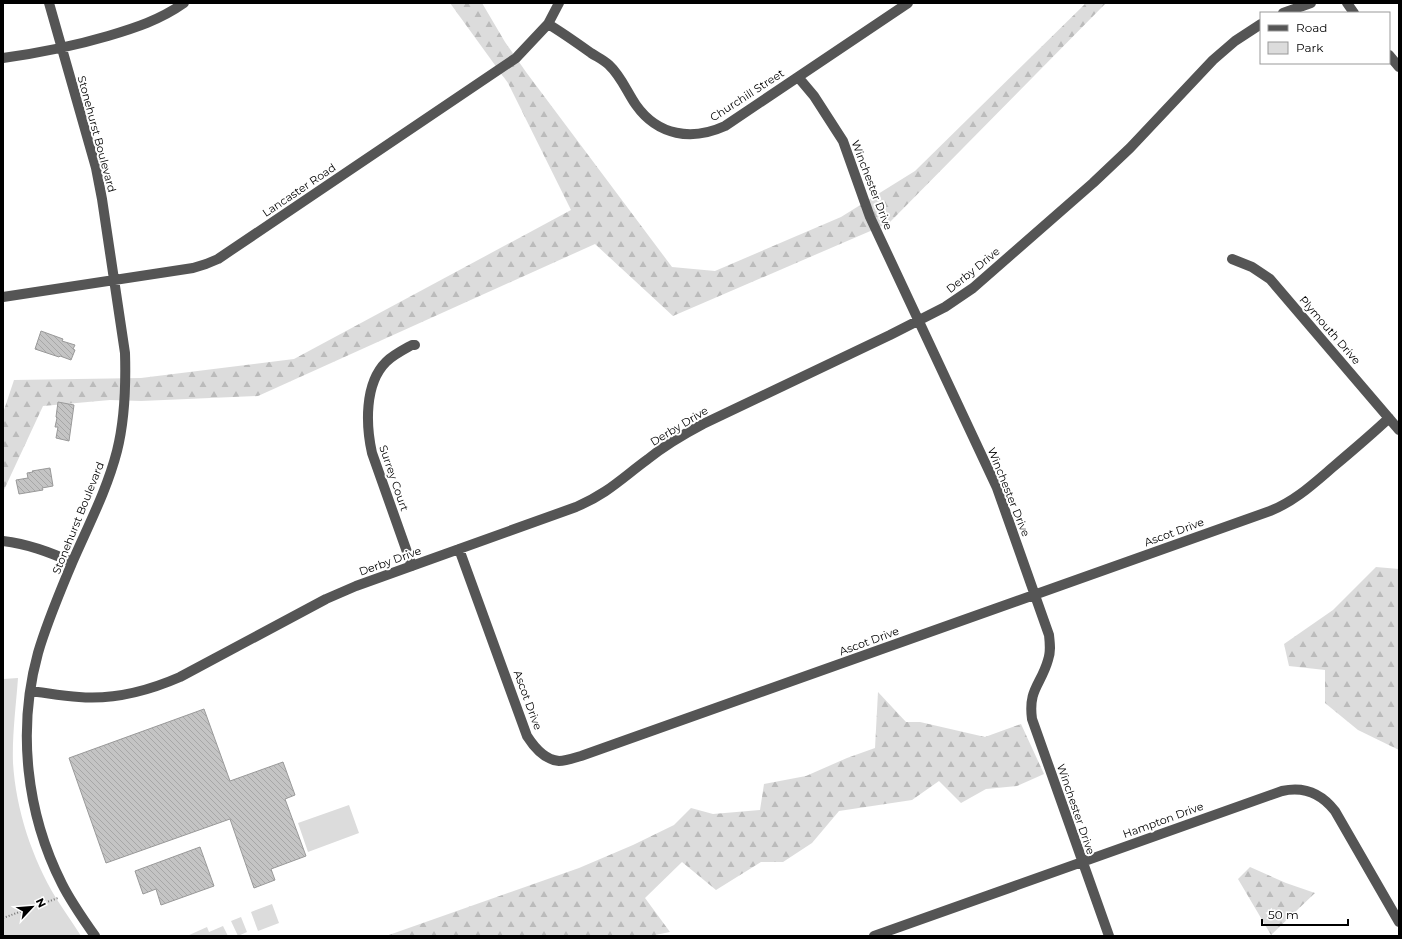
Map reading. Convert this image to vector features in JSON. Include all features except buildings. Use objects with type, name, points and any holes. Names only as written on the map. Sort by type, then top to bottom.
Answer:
[{"type":"street","name":"Stonehurst Boulevard","points":[[48,3],[96,168],[125,353],[125,402],[122,429],[116,453],[105,486],[72,562],[46,628],[40,647],[31,691],[27,728],[27,752],[32,796],[43,840],[50,859],[68,894],[95,936]]},
{"type":"street","points":[[3,58],[91,41],[141,26],[163,16],[184,3]]},
{"type":"street","name":"Lancaster Road","points":[[3,297],[193,268],[218,259],[516,58],[548,24],[559,3]]},
{"type":"street","name":"Churchill Street","points":[[548,24],[608,64],[617,74],[636,105],[654,123],[664,129],[680,134],[702,134],[725,126],[908,3]]},
{"type":"street","points":[[1286,12],[1311,3]]},
{"type":"street","points":[[1347,3],[1353,12]]},
{"type":"street","name":"Derby Drive","points":[[31,691],[80,697],[106,697],[132,694],[156,687],[180,677],[326,599],[356,586],[589,502],[613,487],[648,458],[676,439],[703,424],[918,321],[945,307],[973,288],[1093,183],[1130,148],[1213,60],[1235,41],[1260,25]]},
{"type":"street","points":[[1390,56],[1399,66]]},
{"type":"street","name":"Winchester Drive","points":[[798,77],[814,96],[843,141],[870,217],[997,488],[1049,635],[1049,658],[1031,700],[1032,719],[1108,936]]},
{"type":"street","name":"Plymouth Drive","points":[[1232,258],[1252,267],[1270,279],[1399,430]]},
{"type":"street","name":"Surrey Court","points":[[412,566],[372,453],[368,437],[367,421],[370,394],[379,370],[391,357],[412,345],[415,345]]},
{"type":"street","name":"Ascot Drive","points":[[460,549],[527,736],[537,749],[550,760],[558,761],[581,756],[1282,506],[1302,494],[1389,418]]},
{"type":"street","points":[[3,541],[28,545],[45,550],[72,562]]},
{"type":"street","name":"Hampton Drive","points":[[874,936],[1289,789],[1302,789],[1314,792],[1321,796],[1332,807],[1399,922]]},
{"type":"path","points":[[3,918],[68,894]]},
{"type":"green space","points":[[450,3],[482,3],[505,42],[526,72],[672,267],[715,271],[841,217],[915,171],[1086,3],[1106,3],[889,223],[673,316],[595,244],[258,396],[141,401],[110,400],[43,406],[3,492],[3,413],[14,380],[141,378],[294,359],[571,210],[508,83]]},
{"type":"green space","points":[[1376,567],[1399,569],[1399,750],[1358,730],[1325,703],[1325,670],[1289,666],[1284,644],[1333,610]]},
{"type":"green space","points":[[18,678],[13,763],[22,816],[33,850],[47,883],[81,936],[3,936],[3,679]]},
{"type":"green space","points":[[878,692],[906,722],[920,722],[985,737],[1021,724],[1044,774],[1017,786],[986,789],[961,803],[939,781],[912,800],[839,811],[812,843],[783,862],[761,862],[716,890],[682,862],[645,898],[670,932],[650,936],[386,936],[579,868],[633,845],[674,825],[691,808],[713,814],[760,810],[764,784],[806,776],[847,758],[875,748]]},
{"type":"green space","points":[[349,805],[359,833],[308,852],[298,823]]},
{"type":"green space","points":[[1250,867],[1286,883],[1315,893],[1271,935],[1238,879]]},
{"type":"green space","points":[[272,904],[279,923],[258,931],[251,912]]},
{"type":"green space","points":[[241,917],[247,932],[238,936],[231,921]]},
{"type":"green space","points":[[223,926],[228,936],[187,936],[207,927],[209,932]]}]
